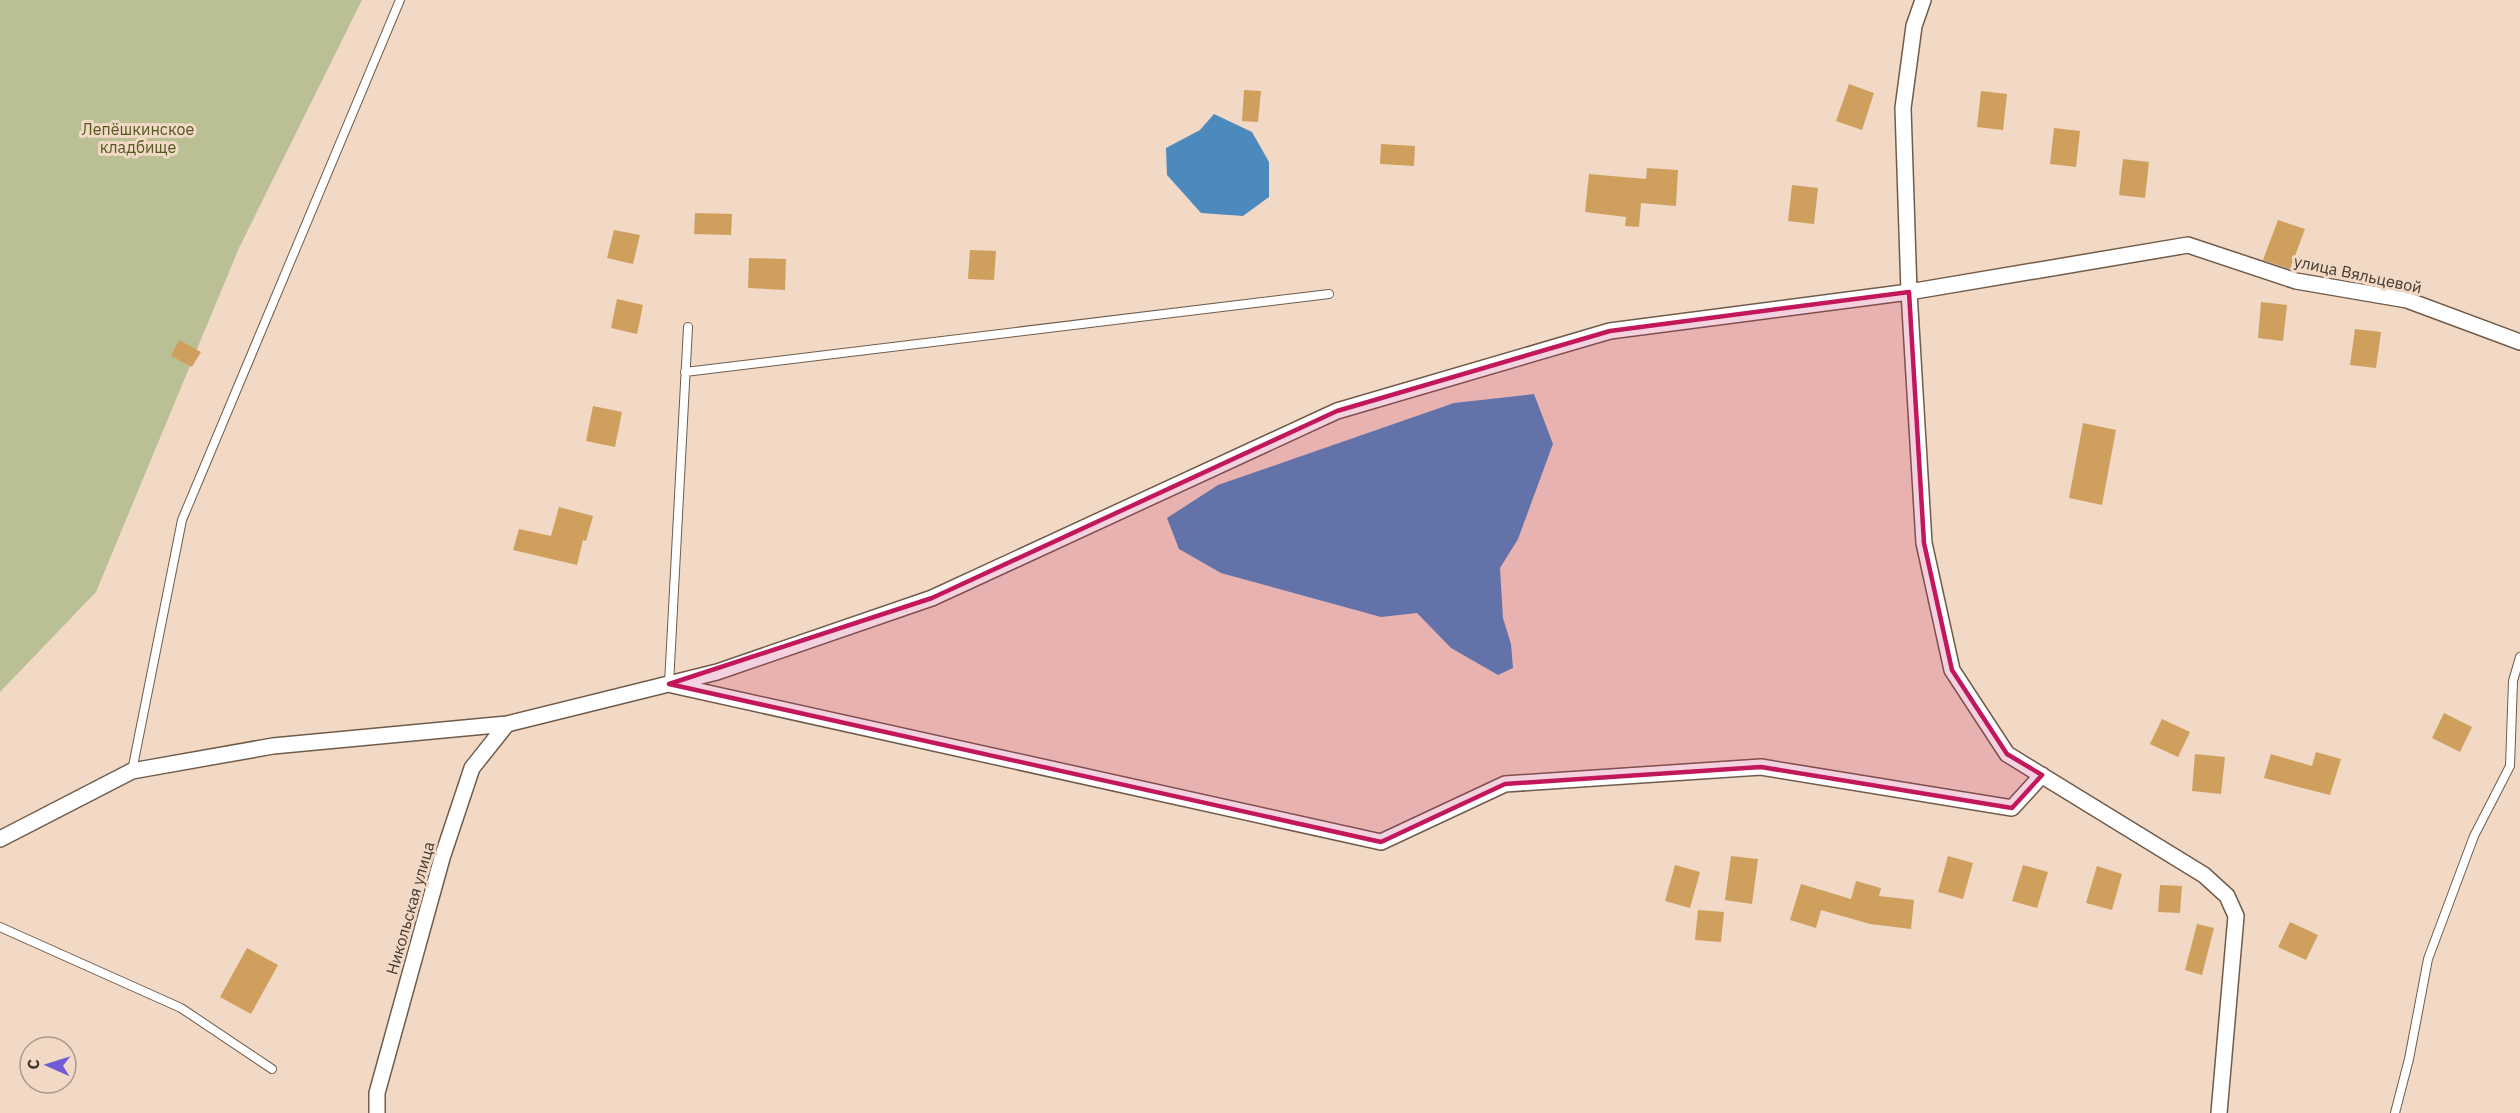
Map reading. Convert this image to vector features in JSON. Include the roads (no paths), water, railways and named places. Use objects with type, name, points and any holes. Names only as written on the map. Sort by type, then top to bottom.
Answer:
[{"type":"street","points":[[1923,0],[1914,26],[1903,108],[1909,292],[1924,543],[1952,670],[2007,754],[2204,875],[2227,896],[2236,916],[2219,1113]]},
{"type":"street","name":"улица Вяльцевой","points":[[1909,292],[2188,245],[2296,281],[2407,300],[2520,342]]},
{"type":"street","points":[[0,839],[132,771],[273,746],[507,724],[717,672],[932,598],[1337,411],[1610,331],[1909,292]]},
{"type":"street","points":[[669,684],[1381,842],[1505,784],[1761,767],[2012,808],[2042,775]]},
{"type":"street","name":"Никольская улица","points":[[377,1113],[377,1093],[442,858],[472,768],[507,724]]},
{"type":"lane","points":[[132,771],[182,520],[400,0]]},
{"type":"lane","points":[[685,372],[1329,294]]},
{"type":"lane","points":[[669,684],[688,327]]},
{"type":"lane","points":[[2395,1113],[2409,1059],[2428,959],[2474,836],[2510,766],[2513,681],[2520,657]]},
{"type":"lane","points":[[0,927],[181,1008],[272,1069]]},
{"type":"water","points":[[1214,114],[1252,132],[1269,162],[1269,197],[1243,216],[1201,213],[1167,175],[1166,148],[1200,130]]},
{"type":"water","points":[[1534,394],[1553,444],[1518,539],[1500,568],[1503,618],[1511,644],[1513,668],[1498,675],[1451,648],[1417,613],[1381,617],[1221,573],[1179,549],[1167,518],[1218,485],[1454,403]]},
{"type":"park label","name":"Лепёшкинское кладбище","points":[[138,138]]}]
